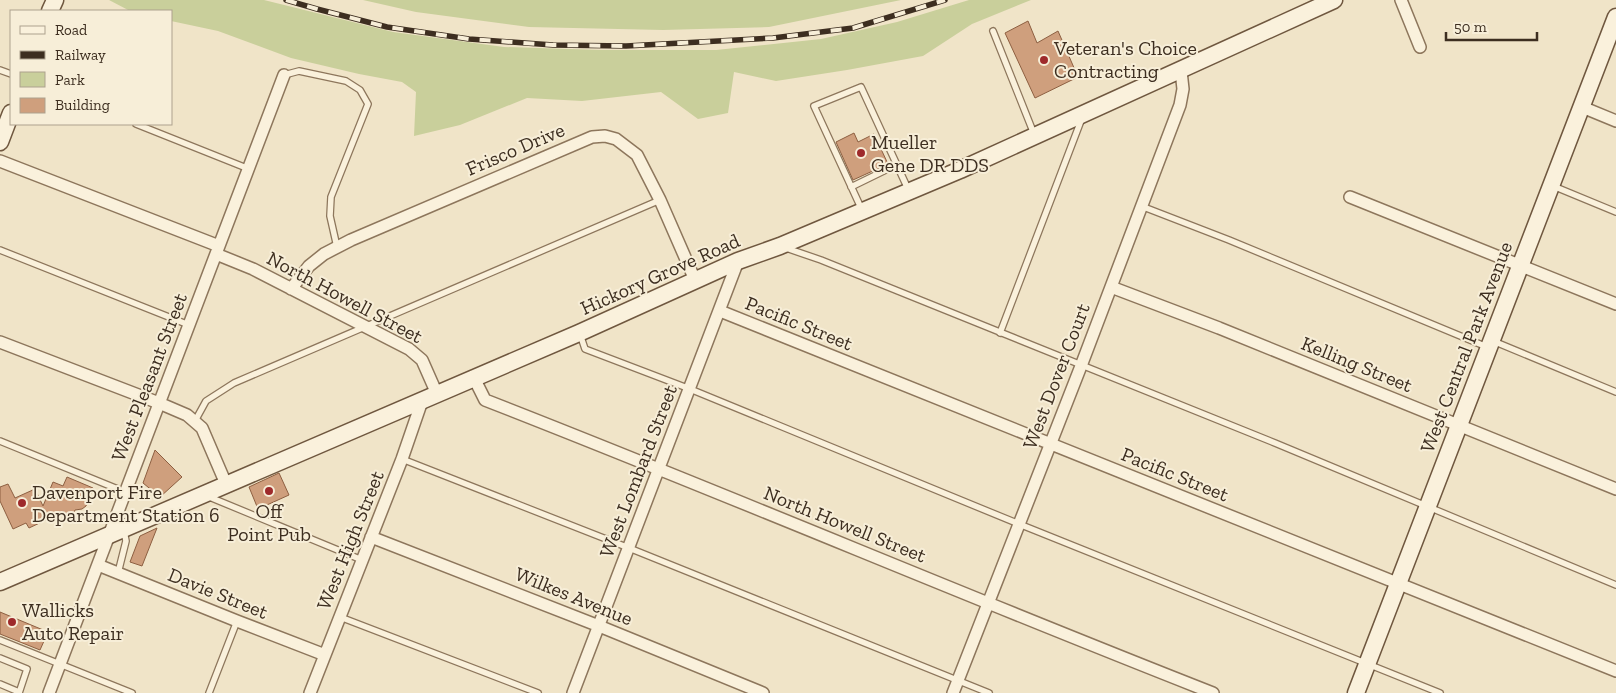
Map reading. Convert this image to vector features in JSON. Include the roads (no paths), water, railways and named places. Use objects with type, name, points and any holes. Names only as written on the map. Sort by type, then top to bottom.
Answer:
[{"type":"main road","name":"Hickory Grove Road","points":[[0,582],[579,333],[738,261],[780,246],[909,191],[1334,0]]},
{"type":"main road","name":"West Central Park Avenue","points":[[1356,693],[1616,17]]},
{"type":"main road","points":[[0,142],[10,116]]},
{"type":"street","points":[[1401,0],[1420,47]]},
{"type":"street","name":"West Dover Court","points":[[954,693],[1180,105],[1183,89],[1180,70]]},
{"type":"street","name":"West Pleasant Street","points":[[49,693],[98,565],[116,532],[125,492],[158,402],[189,326],[284,75]]},
{"type":"street","points":[[1582,107],[1616,121]]},
{"type":"street","name":"Frisco Drive","points":[[291,289],[309,266],[324,254],[338,247],[592,137],[605,136],[616,139],[637,155],[660,200],[695,280]]},
{"type":"street","name":"North Howell Street","points":[[0,161],[218,250],[409,349],[422,360],[429,397]]},
{"type":"street","points":[[1350,197],[1616,304]]},
{"type":"street","name":"West Lombard Street","points":[[573,693],[738,261]]},
{"type":"street","name":"Kelling Street","points":[[1111,287],[1219,328],[1616,489]]},
{"type":"street","name":"Pacific Street","points":[[720,311],[1616,671]]},
{"type":"street","points":[[0,342],[158,402],[177,410],[195,421],[202,428],[226,484]]},
{"type":"street","name":"North Howell Street","points":[[474,378],[485,400],[660,468],[1213,693]]},
{"type":"street","name":"West High Street","points":[[310,693],[371,536],[429,397]]},
{"type":"street","name":"Wilkes Avenue","points":[[371,536],[763,693]]},
{"type":"street","name":"Davie Street","points":[[98,565],[237,622],[325,655]]},
{"type":"lane","points":[[993,31],[1034,136]]},
{"type":"lane","points":[[284,75],[299,71],[346,81],[360,90],[368,104],[331,197],[330,216],[338,247]]},
{"type":"lane","points":[[862,211],[814,106],[861,87],[909,191]]},
{"type":"lane","points":[[1000,333],[1079,128],[1082,114]]},
{"type":"lane","points":[[138,125],[248,169]]},
{"type":"lane","points":[[851,187],[896,165]]},
{"type":"lane","points":[[1551,186],[1616,212]]},
{"type":"lane","points":[[195,421],[206,401],[234,383],[660,200]]},
{"type":"lane","points":[[1141,206],[1616,392]]},
{"type":"lane","points":[[780,246],[821,260],[1275,443],[1616,584]]},
{"type":"lane","points":[[0,250],[189,326]]},
{"type":"lane","points":[[579,333],[584,349],[690,389],[1019,524],[1440,693]]},
{"type":"lane","points":[[0,441],[125,492]]},
{"type":"lane","points":[[402,459],[989,693]]},
{"type":"lane","points":[[203,494],[362,560]]},
{"type":"lane","points":[[116,532],[126,541],[118,573]]},
{"type":"lane","points":[[340,617],[538,693]]},
{"type":"lane","points":[[209,693],[237,622]]},
{"type":"lane","points":[[0,640],[132,693]]},
{"type":"lane","points":[[0,658],[27,669],[19,692],[0,684]]},
{"type":"railway","points":[[286,0],[387,27],[469,39],[553,45],[626,46],[773,38],[853,28],[945,0]]},
{"type":"place","name":"Veteran's Choice Contracting","points":[[1044,60]]},
{"type":"place","name":"Mueller Gene DR DDS","points":[[861,153]]},
{"type":"place","name":"Off Point Pub","points":[[269,491]]},
{"type":"place","name":"Davenport Fire Department Station 6","points":[[22,503]]},
{"type":"place","name":"Wallicks Auto Repair","points":[[12,622]]}]
